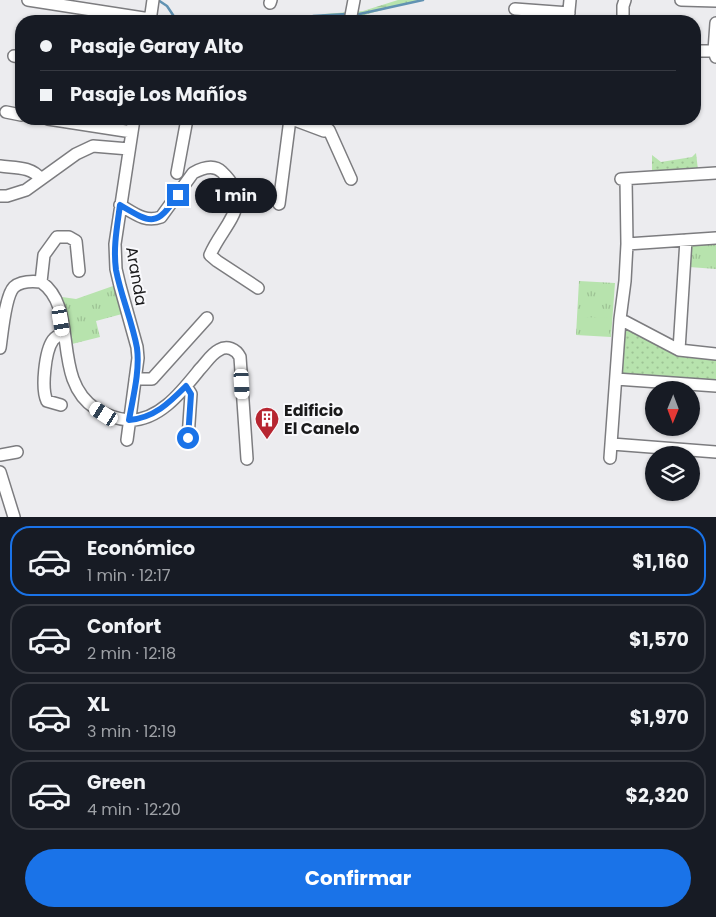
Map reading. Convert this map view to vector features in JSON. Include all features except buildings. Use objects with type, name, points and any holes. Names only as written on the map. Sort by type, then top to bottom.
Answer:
[{"type":"street","points":[[28,0],[120,15]]},
{"type":"street","points":[[568,15],[570,0]]},
{"type":"street","points":[[622,15],[625,0]]},
{"type":"street","points":[[681,0],[716,1]]},
{"type":"street","points":[[151,15],[153,2]]},
{"type":"street","points":[[515,9],[555,15]]},
{"type":"street","points":[[701,52],[715,54],[716,23]]},
{"type":"street","points":[[6,112],[15,114]]},
{"type":"street","points":[[87,125],[132,132]]},
{"type":"street","name":"Aranda","points":[[127,440],[138,358],[137,347],[120,286],[115,244],[133,125]]},
{"type":"street","points":[[177,173],[186,125]]},
{"type":"street","points":[[279,204],[290,125]]},
{"type":"street","points":[[308,125],[324,131],[330,125]]},
{"type":"street","points":[[331,125],[350,179]]},
{"type":"street","points":[[0,196],[7,196],[26,190],[76,154],[93,146],[129,149]]},
{"type":"street","points":[[0,166],[34,171],[41,180]]},
{"type":"street","points":[[120,205],[143,218],[154,220],[161,217],[193,173],[208,167],[220,170],[233,184],[236,192],[237,207],[234,216],[210,255],[258,288]]},
{"type":"street","points":[[610,458],[627,244],[624,179],[716,173]]},
{"type":"street","points":[[41,282],[44,255],[58,237],[69,237],[76,241],[79,271]]},
{"type":"street","points":[[627,244],[716,238]]},
{"type":"street","points":[[679,350],[686,240]]},
{"type":"street","points":[[0,348],[7,302],[14,287],[24,282],[41,282],[54,296],[59,307],[71,376],[77,392],[89,405],[104,414],[129,420],[141,419],[155,413],[169,403],[220,349],[233,348],[240,357],[247,459]]},
{"type":"street","points":[[135,379],[152,379],[207,318]]},
{"type":"street","points":[[620,319],[679,350],[716,354]]},
{"type":"street","points":[[62,405],[47,401],[44,387],[52,343],[56,337],[63,334]]},
{"type":"street","points":[[616,379],[716,386]]},
{"type":"street","points":[[186,386],[191,394],[188,438]]},
{"type":"street","points":[[612,444],[716,452]]},
{"type":"street","points":[[0,455],[17,452]]},
{"type":"street","points":[[0,472],[14,517]]},
{"type":"green space","points":[[398,0],[419,0],[364,15],[321,15],[363,11]]},
{"type":"green space","points":[[696,153],[698,170],[652,172],[652,155],[661,162],[692,157]]},
{"type":"green space","points":[[716,242],[716,269],[689,267],[691,243]]},
{"type":"green space","points":[[579,281],[615,283],[611,337],[576,335]]},
{"type":"green space","points":[[113,286],[122,314],[96,321],[100,337],[72,344],[62,297],[76,299]]},
{"type":"green space","points":[[583,317],[609,318],[609,335],[583,334]]},
{"type":"green space","points":[[622,326],[676,356],[716,359],[716,382],[619,375]]},
{"type":"waterway","points":[[158,0],[167,6],[173,15]]},
{"type":"waterway","points":[[355,15],[423,0]]},
{"type":"waterway","points":[[330,15],[347,14]]},
{"type":"place","name":"Edificio El Canelo","points":[[267,440]]},
{"type":"route","points":[[178,195],[167,212],[154,220],[143,218],[120,205],[115,256],[116,269],[137,347],[138,358],[129,420],[141,419],[155,413],[169,403],[186,386],[191,394],[188,438]]}]
